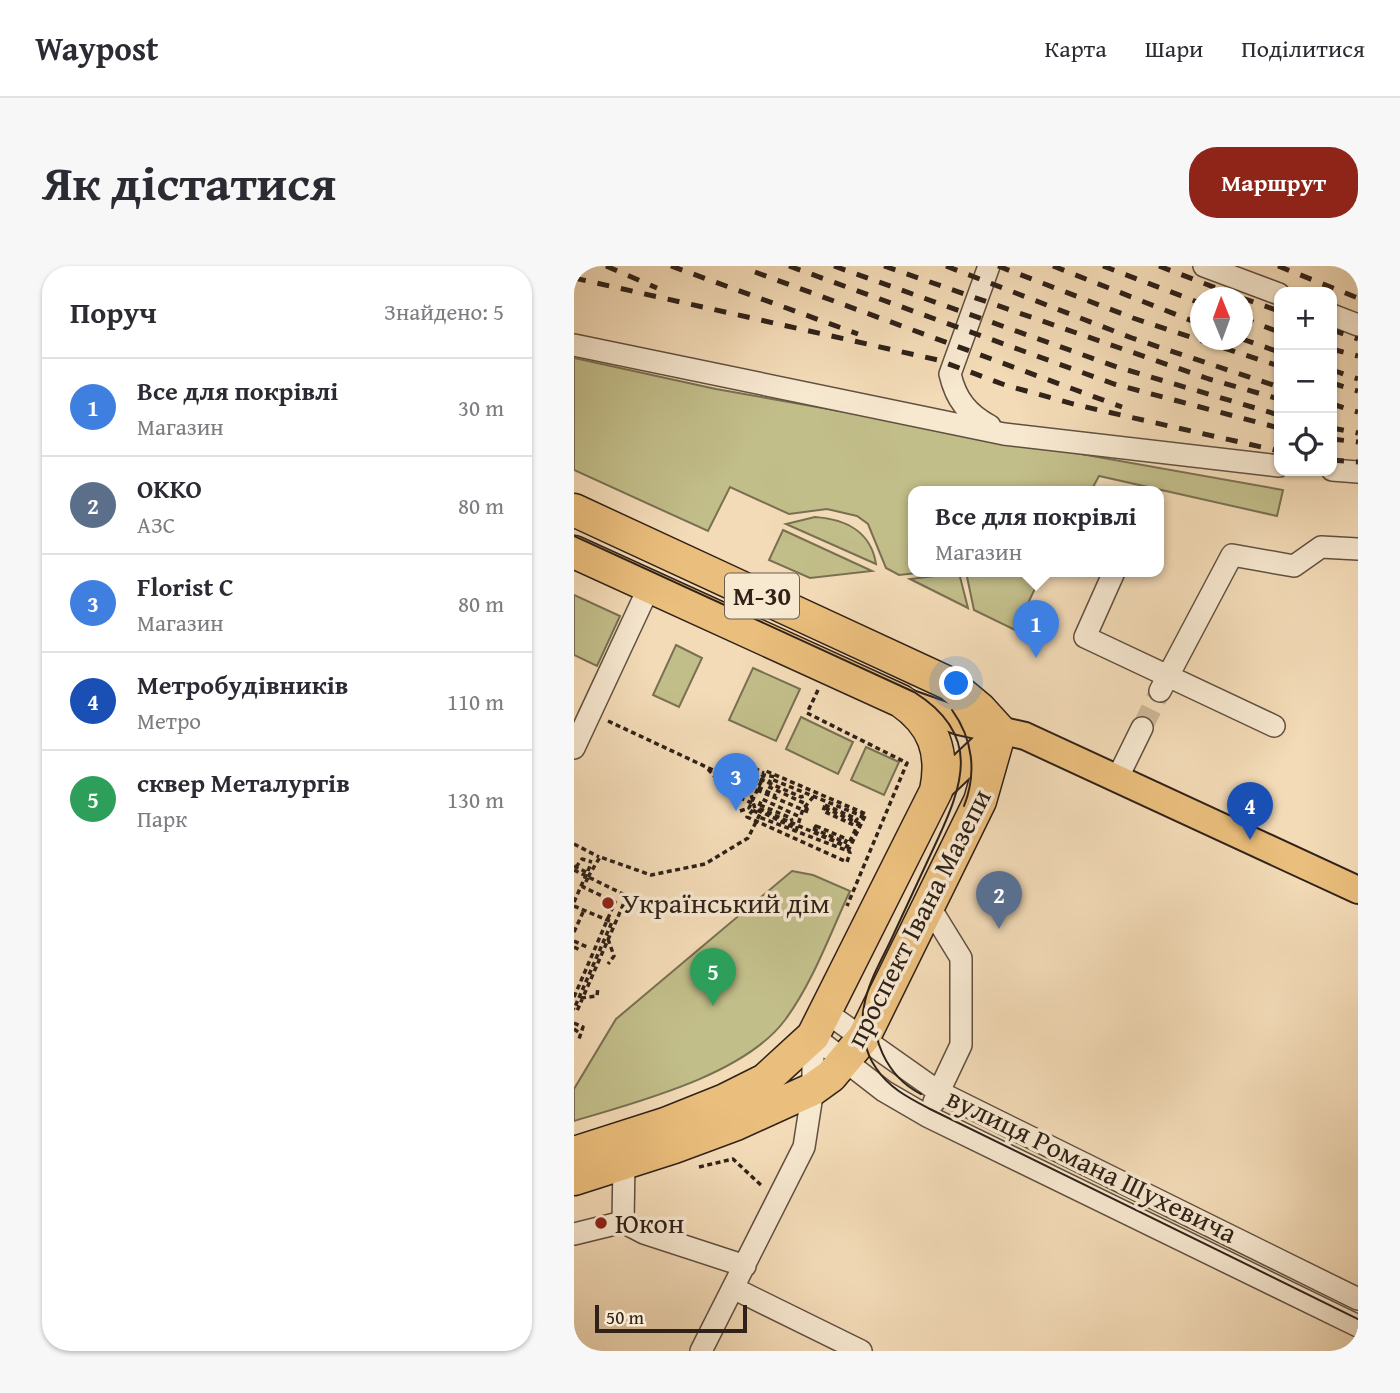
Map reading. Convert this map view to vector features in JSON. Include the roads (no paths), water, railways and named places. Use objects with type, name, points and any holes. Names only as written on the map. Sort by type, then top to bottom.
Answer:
[{"type":"highway","name":"М-30","points":[[574,510],[950,684],[980,709],[1000,731]]},
{"type":"highway","name":"М-30","points":[[574,552],[901,701]]},
{"type":"highway","name":"проспект Івана Мазепи","points":[[574,1178],[677,1119],[765,1080],[820,1025],[936,791],[940,770],[939,749],[931,730],[918,713],[901,701]]},
{"type":"highway","name":"проспект Івана Мазепи","points":[[574,1153],[620,1151],[711,1133],[813,1089],[854,1049],[980,801],[1000,731]]},
{"type":"main road","points":[[901,701],[1025,736],[1358,890]]},
{"type":"main road","name":"проспект Івана Мазепи","points":[[936,791],[1000,731]]},
{"type":"street","points":[[989,266],[950,374],[953,389],[969,414],[1004,434]]},
{"type":"street","points":[[1205,266],[1274,292]]},
{"type":"street","points":[[1337,317],[1358,325]]},
{"type":"street","points":[[574,345],[1004,434],[1274,465]]},
{"type":"street","points":[[1337,470],[1358,472]]},
{"type":"street","points":[[1164,684],[1232,555],[1294,566],[1321,547],[1358,549]]},
{"type":"street","points":[[1112,577],[1085,637],[1164,684],[1274,726]]},
{"type":"street","points":[[574,748],[650,585]]},
{"type":"street","points":[[1117,779],[1142,729]]},
{"type":"street","points":[[927,1116],[961,1045],[961,958],[929,906]]},
{"type":"street","points":[[701,1351],[804,1147],[820,1025]]},
{"type":"street","name":"вулиця Романа Шухевича","points":[[820,1025],[854,1049],[1358,1299]]},
{"type":"street","name":"вулиця Романа Шухевича","points":[[820,1025],[854,1049],[884,1091],[927,1116],[1358,1326]]},
{"type":"street","points":[[620,1151],[623,1222]]},
{"type":"street","points":[[574,1234],[623,1222],[644,1233],[745,1266]]},
{"type":"street","points":[[733,1288],[861,1351]]},
{"type":"tunnel","points":[[1142,728],[1160,691]]},
{"type":"tram line","points":[[574,536],[914,692],[936,708],[950,726],[958,743],[961,762],[953,802],[868,989],[864,1006],[863,1030],[866,1046],[881,1075],[893,1087],[930,1109],[1358,1319]]},
{"type":"tram line","points":[[952,710],[965,733],[971,756],[971,781],[964,806]]},
{"type":"tram line","points":[[896,952],[877,997],[875,1026],[882,1053],[890,1066],[909,1087],[921,1094]]},
{"type":"railway","points":[[606,266],[657,288]]},
{"type":"railway","points":[[671,266],[858,334]]},
{"type":"railway","points":[[789,266],[1114,384],[1274,427]]},
{"type":"railway","points":[[834,266],[1117,367],[1274,414]]},
{"type":"railway","points":[[884,266],[1209,379],[1274,398]]},
{"type":"railway","points":[[946,266],[1132,338],[1274,385]]},
{"type":"railway","points":[[998,266],[1133,318],[1274,364]]},
{"type":"railway","points":[[1053,266],[1190,320]]},
{"type":"railway","points":[[1103,266],[1190,299]]},
{"type":"railway","points":[[1159,266],[1213,287]]},
{"type":"railway","points":[[1278,266],[1358,298]]},
{"type":"railway","points":[[755,272],[1122,407]]},
{"type":"railway","points":[[574,278],[938,360],[1005,385],[1077,405],[1274,450]]},
{"type":"railway","points":[[1253,302],[1274,309]]},
{"type":"railway","points":[[1253,322],[1274,330]]},
{"type":"railway","points":[[1337,332],[1358,339]]},
{"type":"railway","points":[[1253,343],[1274,350]]},
{"type":"railway","points":[[1336,350],[1358,356]]},
{"type":"railway","points":[[1337,372],[1358,379]]},
{"type":"railway","points":[[1337,385],[1358,391]]},
{"type":"railway","points":[[1337,406],[1358,412]]},
{"type":"railway","points":[[1337,429],[1358,433]]},
{"type":"railway","points":[[1337,440],[1358,442]]},
{"type":"railway","points":[[1337,460],[1358,462]]},
{"type":"place","name":"Все для покрівлі","points":[[1036,658]]},
{"type":"place","name":"Florist C","points":[[736,811]]},
{"type":"place","name":"Метробудівників","points":[[1250,840]]},
{"type":"place","name":"Український дім","points":[[608,903]]},
{"type":"place","name":"OKKO","points":[[999,929]]},
{"type":"place","name":"сквер Металургів","points":[[713,1006]]},
{"type":"place","name":"Юкон","points":[[601,1223]]}]
